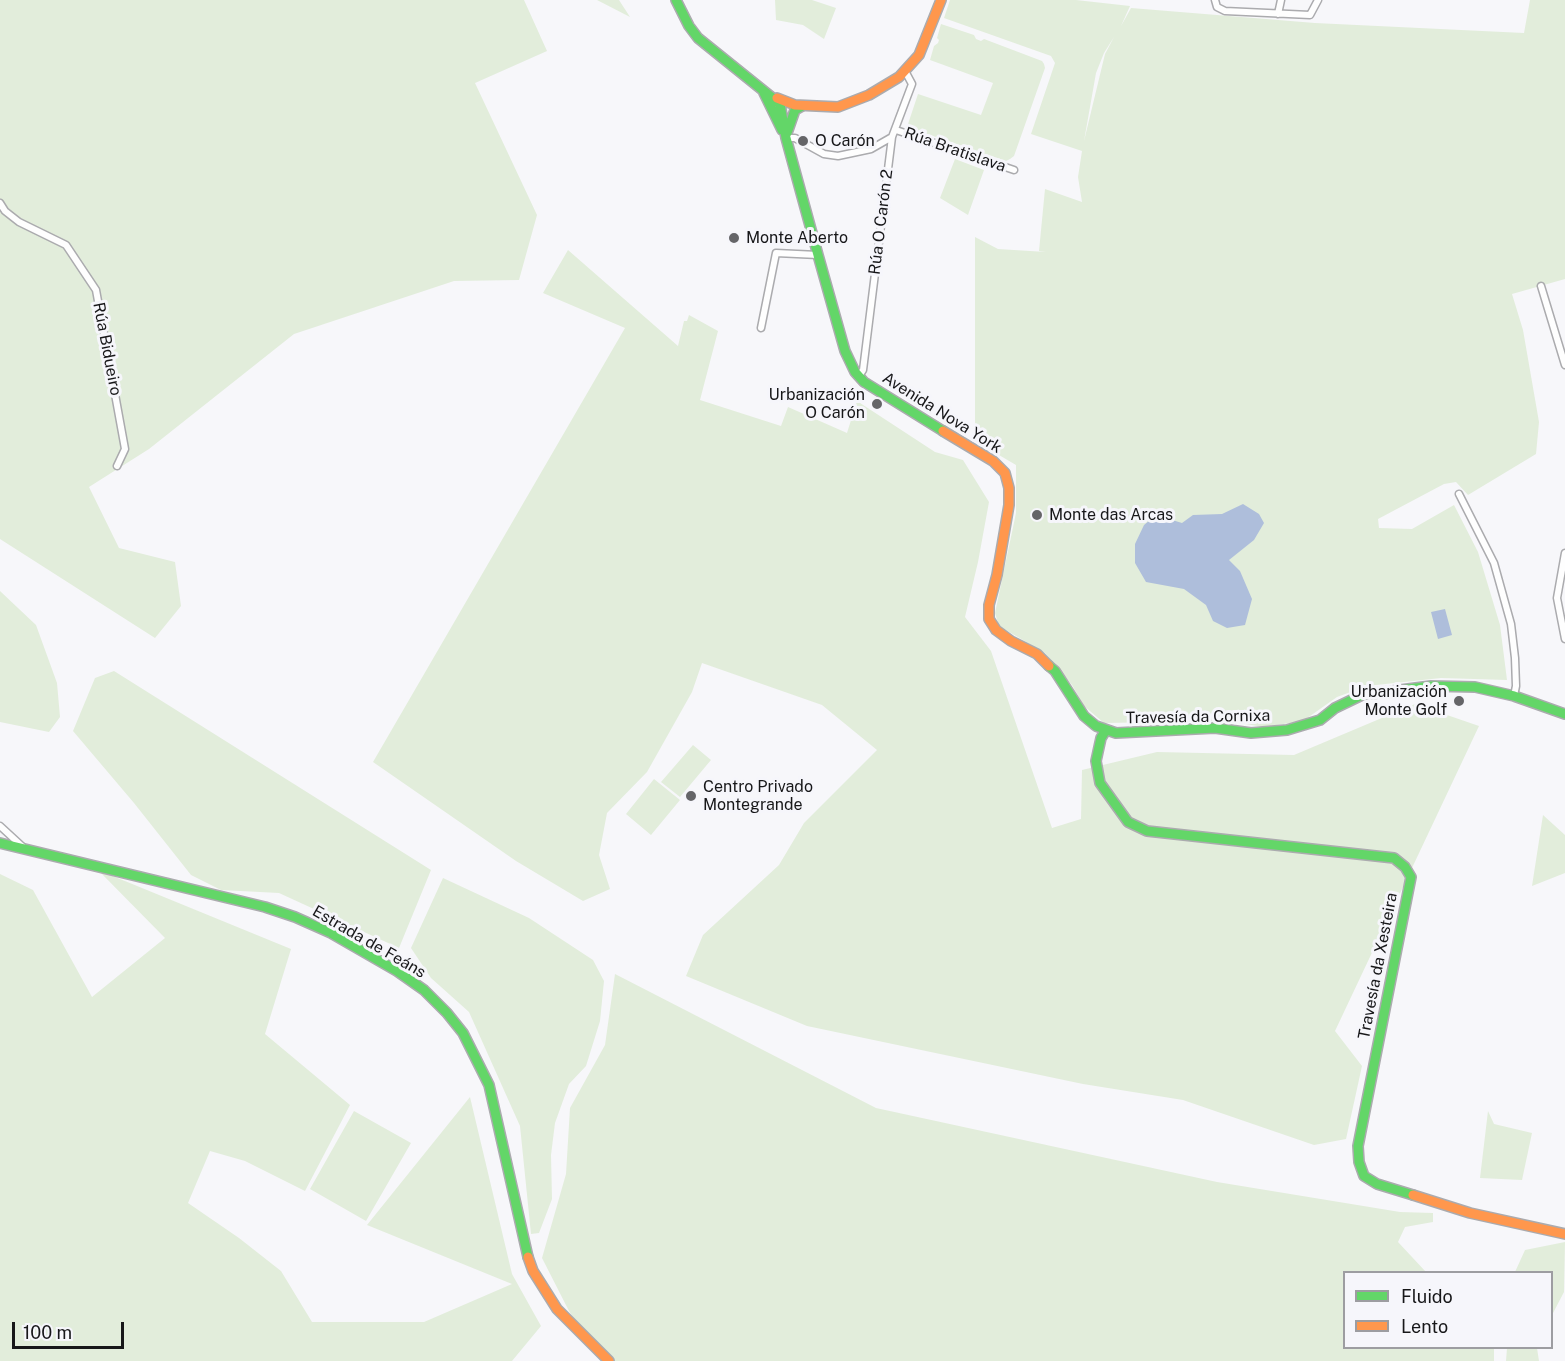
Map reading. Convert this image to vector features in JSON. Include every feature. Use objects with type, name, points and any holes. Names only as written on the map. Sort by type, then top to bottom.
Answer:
[{"type":"street","name":"Avenida Nova York","points":[[676,0],[698,38],[762,89],[786,138]]},
{"type":"street","points":[[762,89],[782,102],[802,106],[838,107],[853,102],[899,77],[919,55],[941,0]]},
{"type":"street","points":[[1215,0],[1217,7],[1225,11],[1310,15],[1318,0]]},
{"type":"street","points":[[1278,14],[1281,0]]},
{"type":"street","name":"Rúa O Carón 2","points":[[859,376],[865,361],[892,137],[912,84],[905,71]]},
{"type":"street","name":"Avenida Nova York","points":[[782,102],[786,138],[845,351],[864,382],[993,461],[1005,473],[1009,488],[1009,505],[997,575],[989,605],[989,619],[996,630],[1011,641],[1037,654],[1055,671],[1084,716],[1096,726],[1106,730]]},
{"type":"street","points":[[776,117],[777,107],[782,102]]},
{"type":"street","points":[[802,106],[795,110],[786,138],[795,138],[824,154],[837,156],[871,149],[892,137]]},
{"type":"street","name":"Rúa Bratislava","points":[[896,130],[1014,170]]},
{"type":"street","name":"Rúa Bidueiro","points":[[0,204],[19,222],[66,244],[96,291],[126,449],[117,466]]},
{"type":"street","points":[[761,328],[776,253],[818,255]]},
{"type":"street","points":[[1541,286],[1565,365]]},
{"type":"street","points":[[1459,494],[1494,563],[1511,624],[1515,658],[1514,696]]},
{"type":"street","points":[[1565,553],[1557,598],[1565,638]]},
{"type":"street","name":"Travesía da Cornixa","points":[[1106,730],[1116,733],[1215,728],[1251,733],[1287,730],[1320,720],[1335,708],[1362,694],[1431,686],[1475,687],[1514,696],[1565,714]]},
{"type":"street","name":"Travesía da Xesteira","points":[[1106,730],[1101,738],[1096,761],[1100,783],[1128,822],[1147,831],[1394,858],[1404,867],[1411,877],[1358,1146],[1359,1162],[1364,1176],[1377,1184],[1470,1213],[1565,1234]]},
{"type":"street","name":"Estrada de Feáns","points":[[0,826],[26,849]]},
{"type":"street","name":"Estrada de Feáns","points":[[0,843],[265,907],[295,917],[331,933],[397,971],[424,990],[463,1033],[489,1084],[532,1271],[557,1309],[609,1361]]},
{"type":"green space","points":[[0,0],[524,0],[547,51],[475,83],[537,215],[519,280],[454,281],[294,334],[149,449],[89,487],[119,548],[175,562],[181,606],[155,638],[0,539]]},
{"type":"green space","points":[[597,0],[619,0],[630,17]]},
{"type":"green space","points":[[775,0],[812,0],[836,8],[824,39],[803,25],[776,20]]},
{"type":"green space","points":[[950,0],[1076,0],[1130,6],[1121,26],[1131,8],[1315,23],[1524,33],[1530,0],[1565,0],[1565,279],[1512,294],[1523,330],[1539,422],[1536,454],[1468,495],[1456,482],[1444,484],[1378,519],[1379,528],[1412,529],[1454,505],[1478,552],[1500,625],[1507,680],[1441,678],[1367,686],[1337,697],[1303,721],[1264,727],[1226,721],[1104,723],[1084,706],[1072,685],[1045,653],[999,626],[995,613],[1016,513],[1016,465],[975,441],[975,237],[998,249],[1046,252],[1039,251],[1045,189],[1082,202],[1078,177],[1082,151],[1031,134],[1055,63],[1051,56],[944,18]],"holes":[[[1114,37],[1105,54],[1084,141],[1096,73],[1104,53]]]},
{"type":"green space","points":[[941,24],[974,35],[981,41],[984,39],[1042,61],[1044,64],[1045,68],[1014,156],[1006,161],[907,127],[918,94],[981,115],[993,83],[930,60],[934,46],[939,40],[937,38]]},
{"type":"green space","points":[[955,159],[984,170],[968,215],[940,198]]},
{"type":"green space","points":[[568,250],[678,346],[684,321],[687,321],[689,315],[718,331],[700,400],[781,426],[788,407],[847,433],[857,401],[935,452],[963,460],[989,502],[965,617],[991,651],[1052,828],[1081,819],[1082,770],[1157,752],[1294,755],[1415,704],[1479,726],[1335,1031],[1362,1066],[1346,1139],[1314,1145],[1183,1100],[1083,1084],[807,1026],[686,976],[703,935],[779,865],[804,823],[877,750],[822,705],[702,663],[692,692],[647,772],[607,813],[599,855],[610,889],[583,901],[516,861],[373,762],[625,328],[543,293]]},
{"type":"green space","points":[[0,591],[36,625],[57,683],[60,717],[49,732],[0,722]]},
{"type":"green space","points":[[114,671],[431,870],[399,948],[279,893],[221,890],[191,875],[73,731],[95,678]]},
{"type":"green space","points":[[693,745],[711,760],[680,797],[661,782]]},
{"type":"green space","points":[[654,779],[680,800],[651,835],[626,814]]},
{"type":"green space","points":[[1543,815],[1565,835],[1565,873],[1532,886]]},
{"type":"green space","points":[[98,870],[291,949],[265,1034],[350,1105],[305,1191],[245,1161],[210,1151],[188,1203],[239,1238],[281,1271],[312,1322],[424,1322],[512,1284],[367,1225],[470,1097],[512,1274],[541,1326],[512,1361],[0,1361],[0,874],[33,890],[92,997],[165,938]]},
{"type":"green space","points":[[443,878],[529,918],[593,960],[604,981],[600,1021],[586,1066],[569,1084],[555,1123],[551,1155],[552,1199],[539,1233],[531,1234],[520,1126],[469,1012],[431,978],[411,948]]},
{"type":"green space","points":[[615,974],[876,1108],[1217,1182],[1400,1212],[1433,1213],[1433,1222],[1405,1227],[1398,1242],[1425,1271],[1343,1271],[1343,1349],[1494,1349],[1494,1361],[602,1361],[569,1311],[542,1258],[566,1174],[570,1108],[605,1045]]},
{"type":"green space","points":[[354,1111],[411,1143],[366,1221],[310,1189]]},
{"type":"green space","points":[[1488,1111],[1494,1124],[1532,1133],[1522,1180],[1480,1178]]},
{"type":"green space","points":[[1565,1242],[1564,1292],[1553,1313],[1553,1271],[1515,1271],[1525,1250]]},
{"type":"green space","points":[[1507,1349],[1537,1349],[1539,1361],[1506,1361]]},
{"type":"water","points":[[1243,504],[1259,514],[1264,523],[1254,540],[1229,560],[1240,571],[1252,599],[1245,625],[1227,628],[1213,621],[1206,605],[1184,589],[1146,582],[1135,563],[1135,544],[1144,525],[1156,515],[1182,523],[1193,515],[1222,514]]},
{"type":"water","points":[[1445,609],[1452,635],[1438,639],[1431,612]]},
{"type":"traffic: fast","points":[[676,0],[698,38],[780,104],[786,138],[818,255],[845,351],[855,372],[864,382],[943,431]]},
{"type":"traffic: fast","points":[[764,93],[782,130]]},
{"type":"traffic: fast","points":[[787,133],[795,110],[802,106]]},
{"type":"traffic: fast","points":[[1049,666],[1055,671],[1084,716],[1096,726],[1116,733],[1215,728],[1251,733],[1287,730],[1320,720],[1335,708],[1362,695],[1431,686],[1475,687],[1514,696],[1565,714]]},
{"type":"traffic: fast","points":[[1106,730],[1101,738],[1096,761],[1100,783],[1128,822],[1147,831],[1394,858],[1405,867],[1411,877],[1358,1146],[1359,1162],[1364,1176],[1377,1184],[1413,1195]]},
{"type":"traffic: fast","points":[[0,843],[265,907],[295,917],[331,933],[397,971],[424,990],[463,1033],[489,1085],[528,1257]]},
{"type":"traffic: slow","points":[[777,98],[795,105],[838,107],[869,95],[899,77],[919,55],[941,0]]},
{"type":"traffic: slow","points":[[943,431],[993,461],[1005,473],[1009,488],[1009,505],[997,575],[989,605],[989,619],[996,630],[1011,641],[1037,654],[1049,666]]},
{"type":"traffic: slow","points":[[1413,1195],[1470,1213],[1565,1234]]},
{"type":"traffic: slow","points":[[528,1257],[533,1271],[557,1309],[609,1361]]},
{"type":"place","name":"O Carón","points":[[803,141]]},
{"type":"place","name":"Monte Aberto","points":[[734,238]]},
{"type":"place","name":"Urbanización O Carón","points":[[877,404]]},
{"type":"place","name":"Monte das Arcas","points":[[1037,515]]},
{"type":"place","name":"Urbanización Monte Golf","points":[[1459,701]]},
{"type":"place","name":"Centro Privado Montegrande","points":[[691,796]]}]
